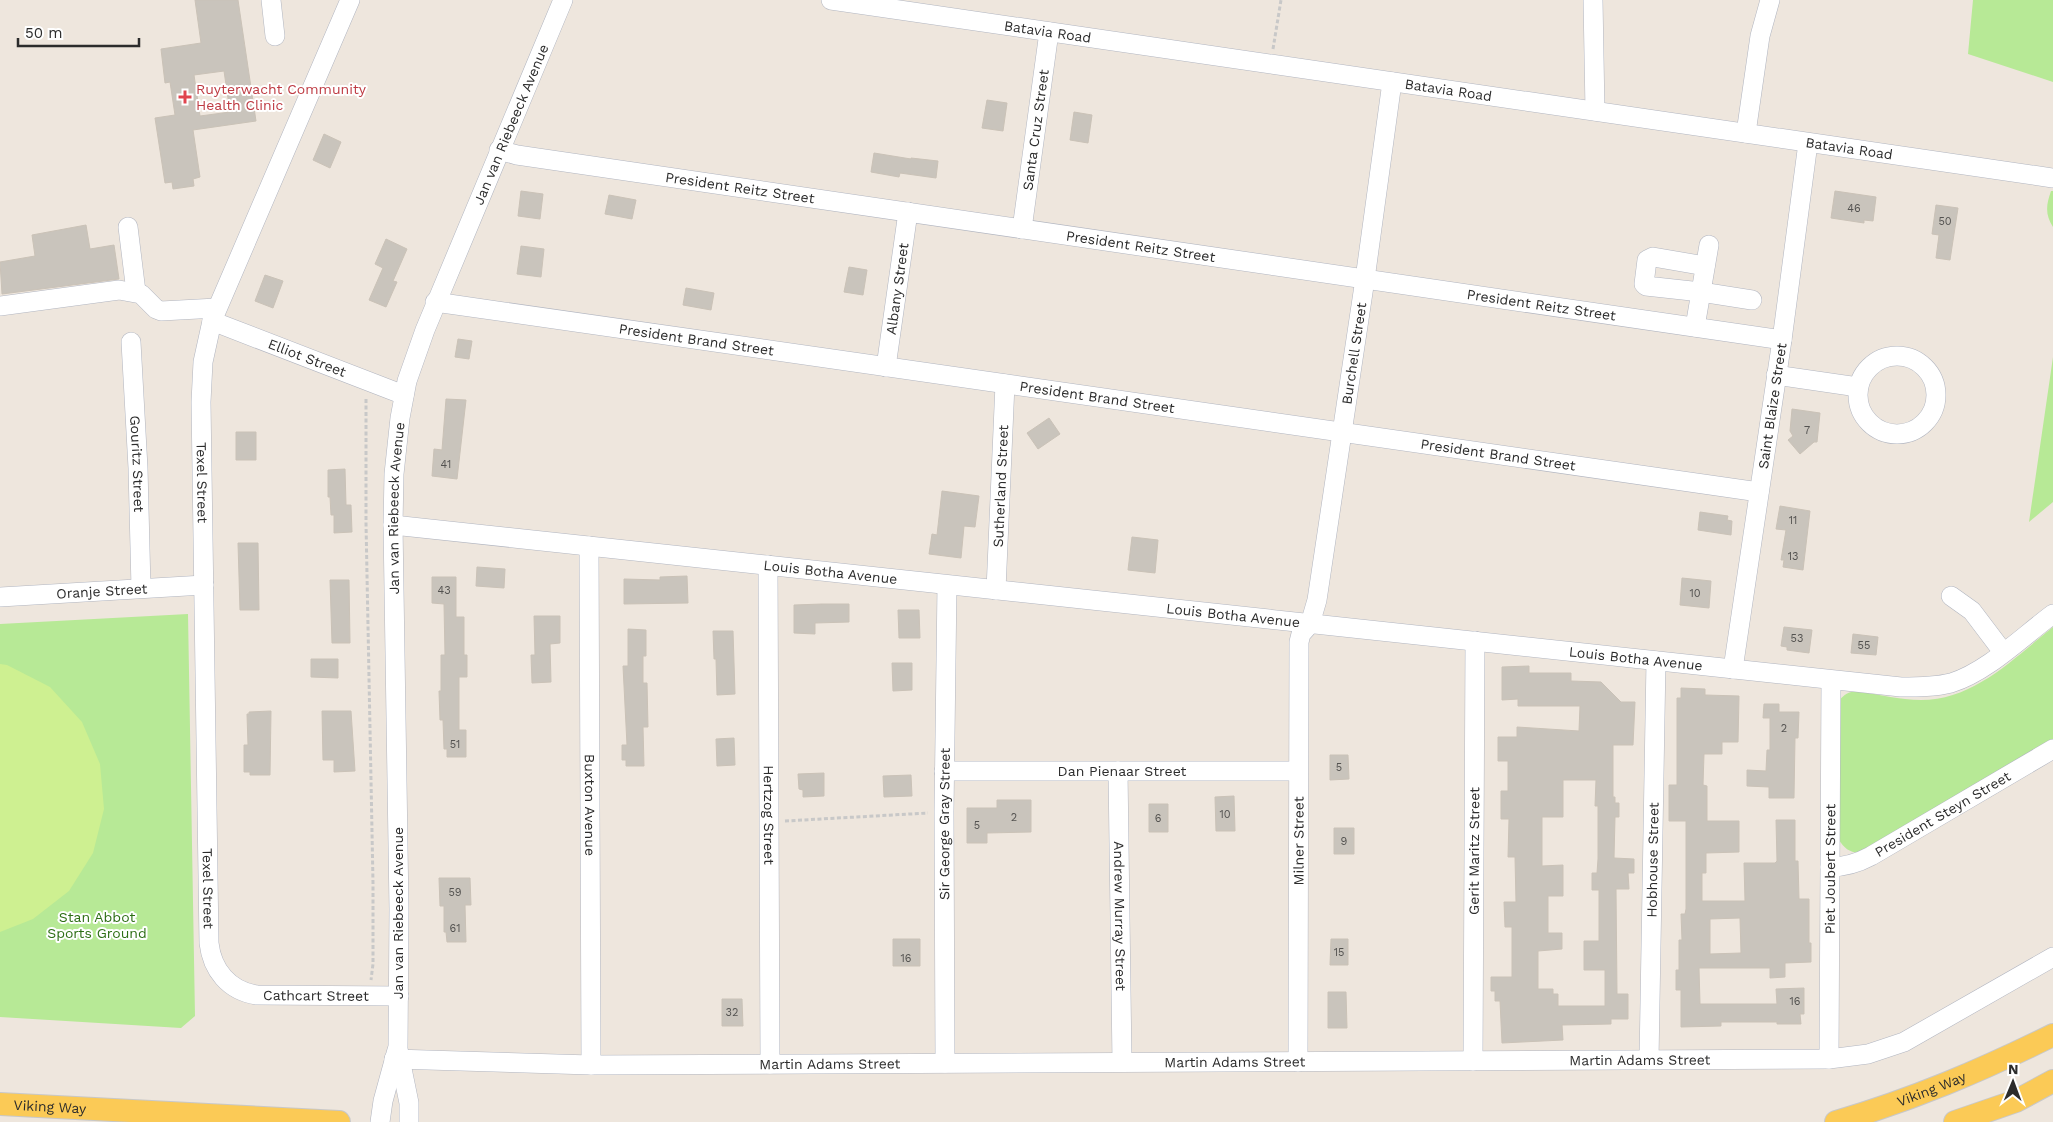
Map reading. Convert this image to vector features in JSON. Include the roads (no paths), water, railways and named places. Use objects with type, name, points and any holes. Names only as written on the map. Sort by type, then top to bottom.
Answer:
[{"type":"main road","name":"Viking Way","points":[[1836,1122],[1889,1106],[1938,1088],[2053,1035]]},
{"type":"main road","points":[[2016,1102],[2053,1082]]},
{"type":"main road","points":[[1955,1122],[2016,1102],[2053,1087]]},
{"type":"main road","name":"Viking Way","points":[[0,1104],[338,1122]]},
{"type":"street","points":[[271,0],[275,36]]},
{"type":"street","name":"Texel Street","points":[[234,987],[215,967],[209,943],[202,392],[205,348],[215,314],[350,0]]},
{"type":"street","name":"Jan van Riebeeck Avenue","points":[[409,1122],[408,1103],[397,1056],[396,698],[393,525],[394,474],[404,395],[413,363],[436,302],[563,0]]},
{"type":"street","points":[[1592,0],[1595,112]]},
{"type":"street","points":[[1746,133],[1759,44],[1770,0]]},
{"type":"street","name":"Batavia Road","points":[[839,1],[2053,178]]},
{"type":"street","name":"Santa Cruz Street","points":[[1022,229],[1049,32]]},
{"type":"street","name":"Burchell Street","points":[[1310,624],[1317,600],[1365,279],[1392,82]]},
{"type":"street","name":"Saint Blaize Street","points":[[1733,669],[1782,340],[1808,142]]},
{"type":"street","name":"President Reitz Street","points":[[500,150],[517,155],[1782,340]]},
{"type":"street","name":"Albany Street","points":[[886,367],[908,212]]},
{"type":"street","points":[[128,227],[136,292]]},
{"type":"street","points":[[1694,327],[1708,245]]},
{"type":"street","points":[[1705,266],[1653,257],[1647,260],[1643,281],[1646,286],[1752,300]]},
{"type":"street","points":[[0,306],[119,290],[136,292],[156,309],[215,314]]},
{"type":"street","name":"President Brand Street","points":[[436,302],[1758,492]]},
{"type":"street","name":"Elliot Street","points":[[215,314],[404,395]]},
{"type":"street","name":"Gouritz Street","points":[[131,342],[138,468],[141,588]]},
{"type":"street","points":[[1888,356],[1905,356],[1920,363],[1928,370],[1934,380],[1936,402],[1932,413],[1916,429],[1906,433],[1884,432],[1874,427],[1866,419],[1858,398],[1858,387],[1862,376],[1877,360],[1888,356]]},
{"type":"street","points":[[1776,375],[1858,387]]},
{"type":"street","name":"Sutherland Street","points":[[996,590],[1005,384]]},
{"type":"street","name":"Louis Botha Avenue","points":[[393,525],[1901,688],[1937,686],[1965,678],[2053,614]]},
{"type":"street","name":"Buxton Avenue","points":[[589,546],[591,1064]]},
{"type":"street","name":"Hertzog Street","points":[[768,565],[770,1064]]},
{"type":"street","name":"Oranje Street","points":[[0,596],[204,584]]},
{"type":"street","name":"Sir George Gray Street","points":[[945,1063],[944,771],[947,585]]},
{"type":"street","points":[[1951,596],[1972,611],[2003,652]]},
{"type":"street","name":"Milner Street","points":[[1298,1062],[1299,642],[1301,634],[1310,624]]},
{"type":"street","name":"Gerit Maritz Street","points":[[1473,1061],[1475,641]]},
{"type":"street","name":"Hobhouse Street","points":[[1649,1060],[1656,661]]},
{"type":"street","name":"Piet Joubert Street","points":[[1829,1059],[1831,680]]},
{"type":"street","name":"President Steyn Street","points":[[1830,867],[1856,863],[1872,856],[2053,749]]},
{"type":"street","name":"Dan Pienaar Street","points":[[944,771],[1298,771]]},
{"type":"street","name":"Andrew Murray Street","points":[[1118,771],[1122,1062]]},
{"type":"street","name":"Martin Adams Street","points":[[397,1056],[591,1064],[1829,1059],[1868,1054],[1904,1042],[2053,958]]},
{"type":"street","name":"Cathcart Street","points":[[234,987],[244,992],[257,994],[398,996]]},
{"type":"street","name":"Jan van Riebeeck Avenue","points":[[380,1122],[383,1101],[397,1056]]},
{"type":"place","name":"Ruyterwacht Community Health Clinic","points":[[185,97]]},
{"type":"park label","name":"Stan Abbot Sports Ground","points":[[97,926]]}]
